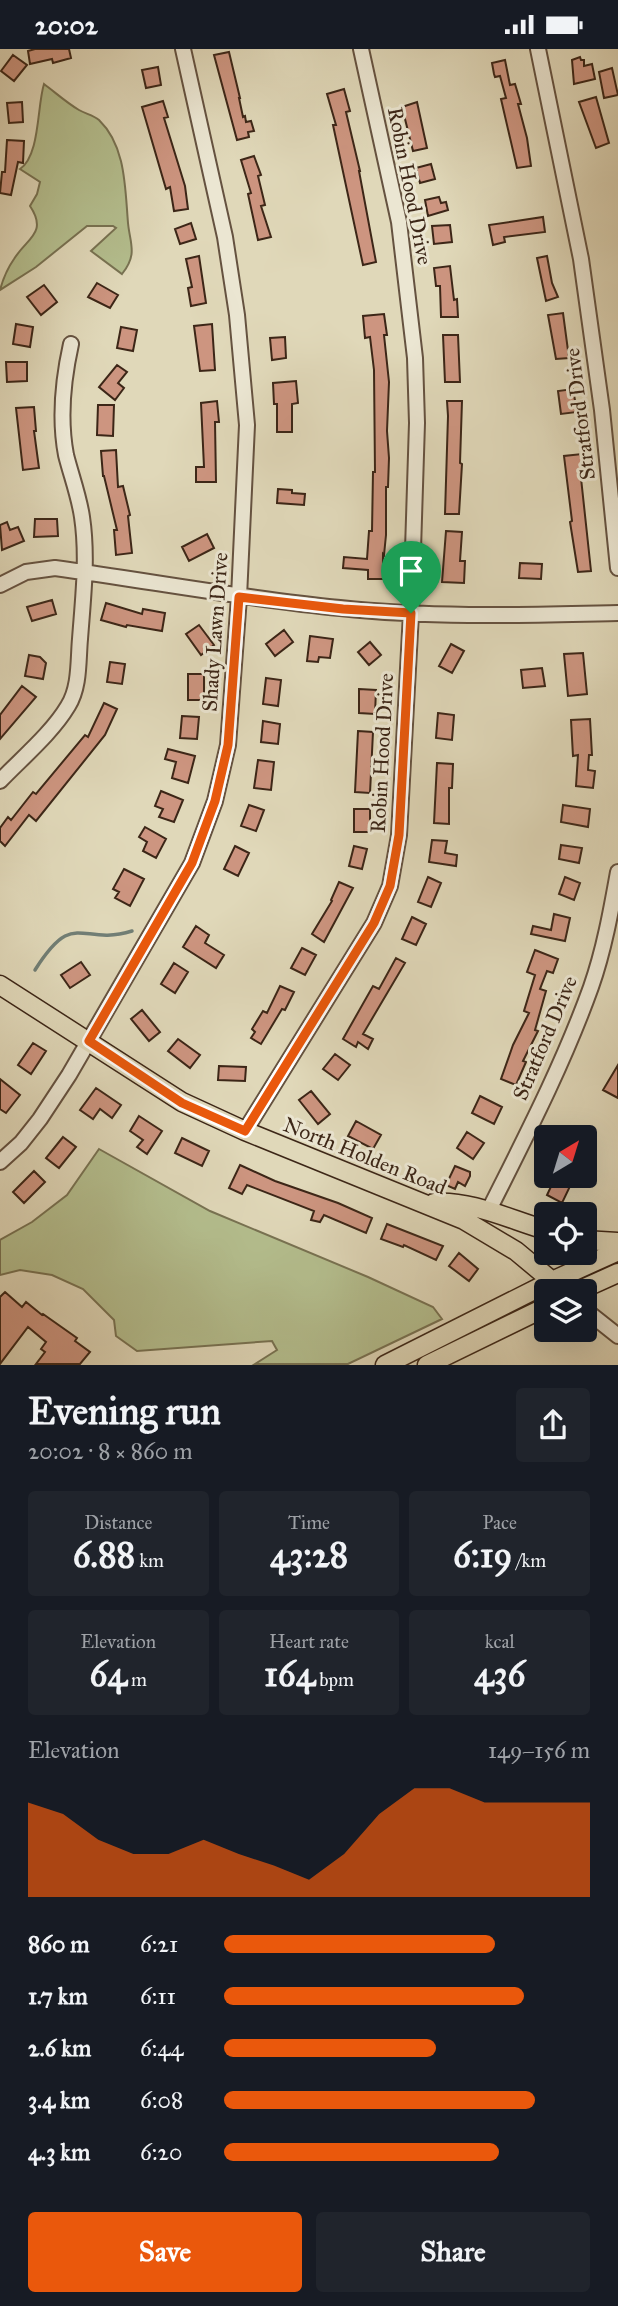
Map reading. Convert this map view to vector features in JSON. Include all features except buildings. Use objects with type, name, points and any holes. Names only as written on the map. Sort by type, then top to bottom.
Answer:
[{"type":"main road","name":"North Holden Road","points":[[0,985],[182,1103],[464,1220],[516,1251],[550,1279]]},
{"type":"main road","points":[[424,1204],[446,1202],[534,1226]]},
{"type":"main road","points":[[597,1241],[618,1242]]},
{"type":"main road","points":[[570,1279],[618,1251]]},
{"type":"main road","points":[[597,1282],[618,1273]]},
{"type":"main road","points":[[385,1364],[534,1297]]},
{"type":"main road","points":[[427,1364],[534,1313]]},
{"type":"street","name":"Shady Lawn Drive","points":[[0,1162],[21,1143],[40,1119],[89,1041],[192,863],[215,801],[228,745],[239,597],[247,425],[237,315],[225,236],[183,49]]},
{"type":"street","name":"Robin Hood Drive","points":[[245,1131],[374,923],[390,886],[399,835],[411,613],[417,423],[415,359],[399,222],[361,49]]},
{"type":"street","name":"Stratford Drive","points":[[538,49],[581,259],[602,410],[618,568]]},
{"type":"street","points":[[0,781],[43,737],[68,706],[76,684],[85,572],[82,514],[66,453],[62,422],[65,372],[71,344]]},
{"type":"street","points":[[0,585],[26,572],[55,568],[239,597],[343,609],[493,615],[618,613]]},
{"type":"street","name":"Stratford Drive","points":[[488,1212],[569,1044],[603,946],[618,872]]},
{"type":"street","points":[[597,1319],[618,1336]]},
{"type":"green space","points":[[44,84],[75,107],[99,120],[114,142],[125,182],[132,249],[130,261],[122,274],[91,251],[116,228],[87,226],[36,267],[0,290],[12,263],[36,229],[35,215],[30,206],[40,182],[20,169],[26,163],[35,142]]},
{"type":"green space","points":[[99,1149],[210,1211],[433,1307],[442,1319],[348,1364],[255,1364],[277,1350],[272,1341],[137,1351],[116,1336],[114,1320],[83,1289],[52,1275],[20,1270],[0,1275],[0,1240],[32,1222],[67,1195]]},
{"type":"waterway","points":[[35,970],[49,951],[70,934],[115,935],[132,931]]},
{"type":"route","points":[[239,597],[343,609],[411,613],[399,835],[390,886],[374,923],[245,1131],[182,1103],[89,1041],[192,863],[215,801],[228,745],[239,597]]}]
